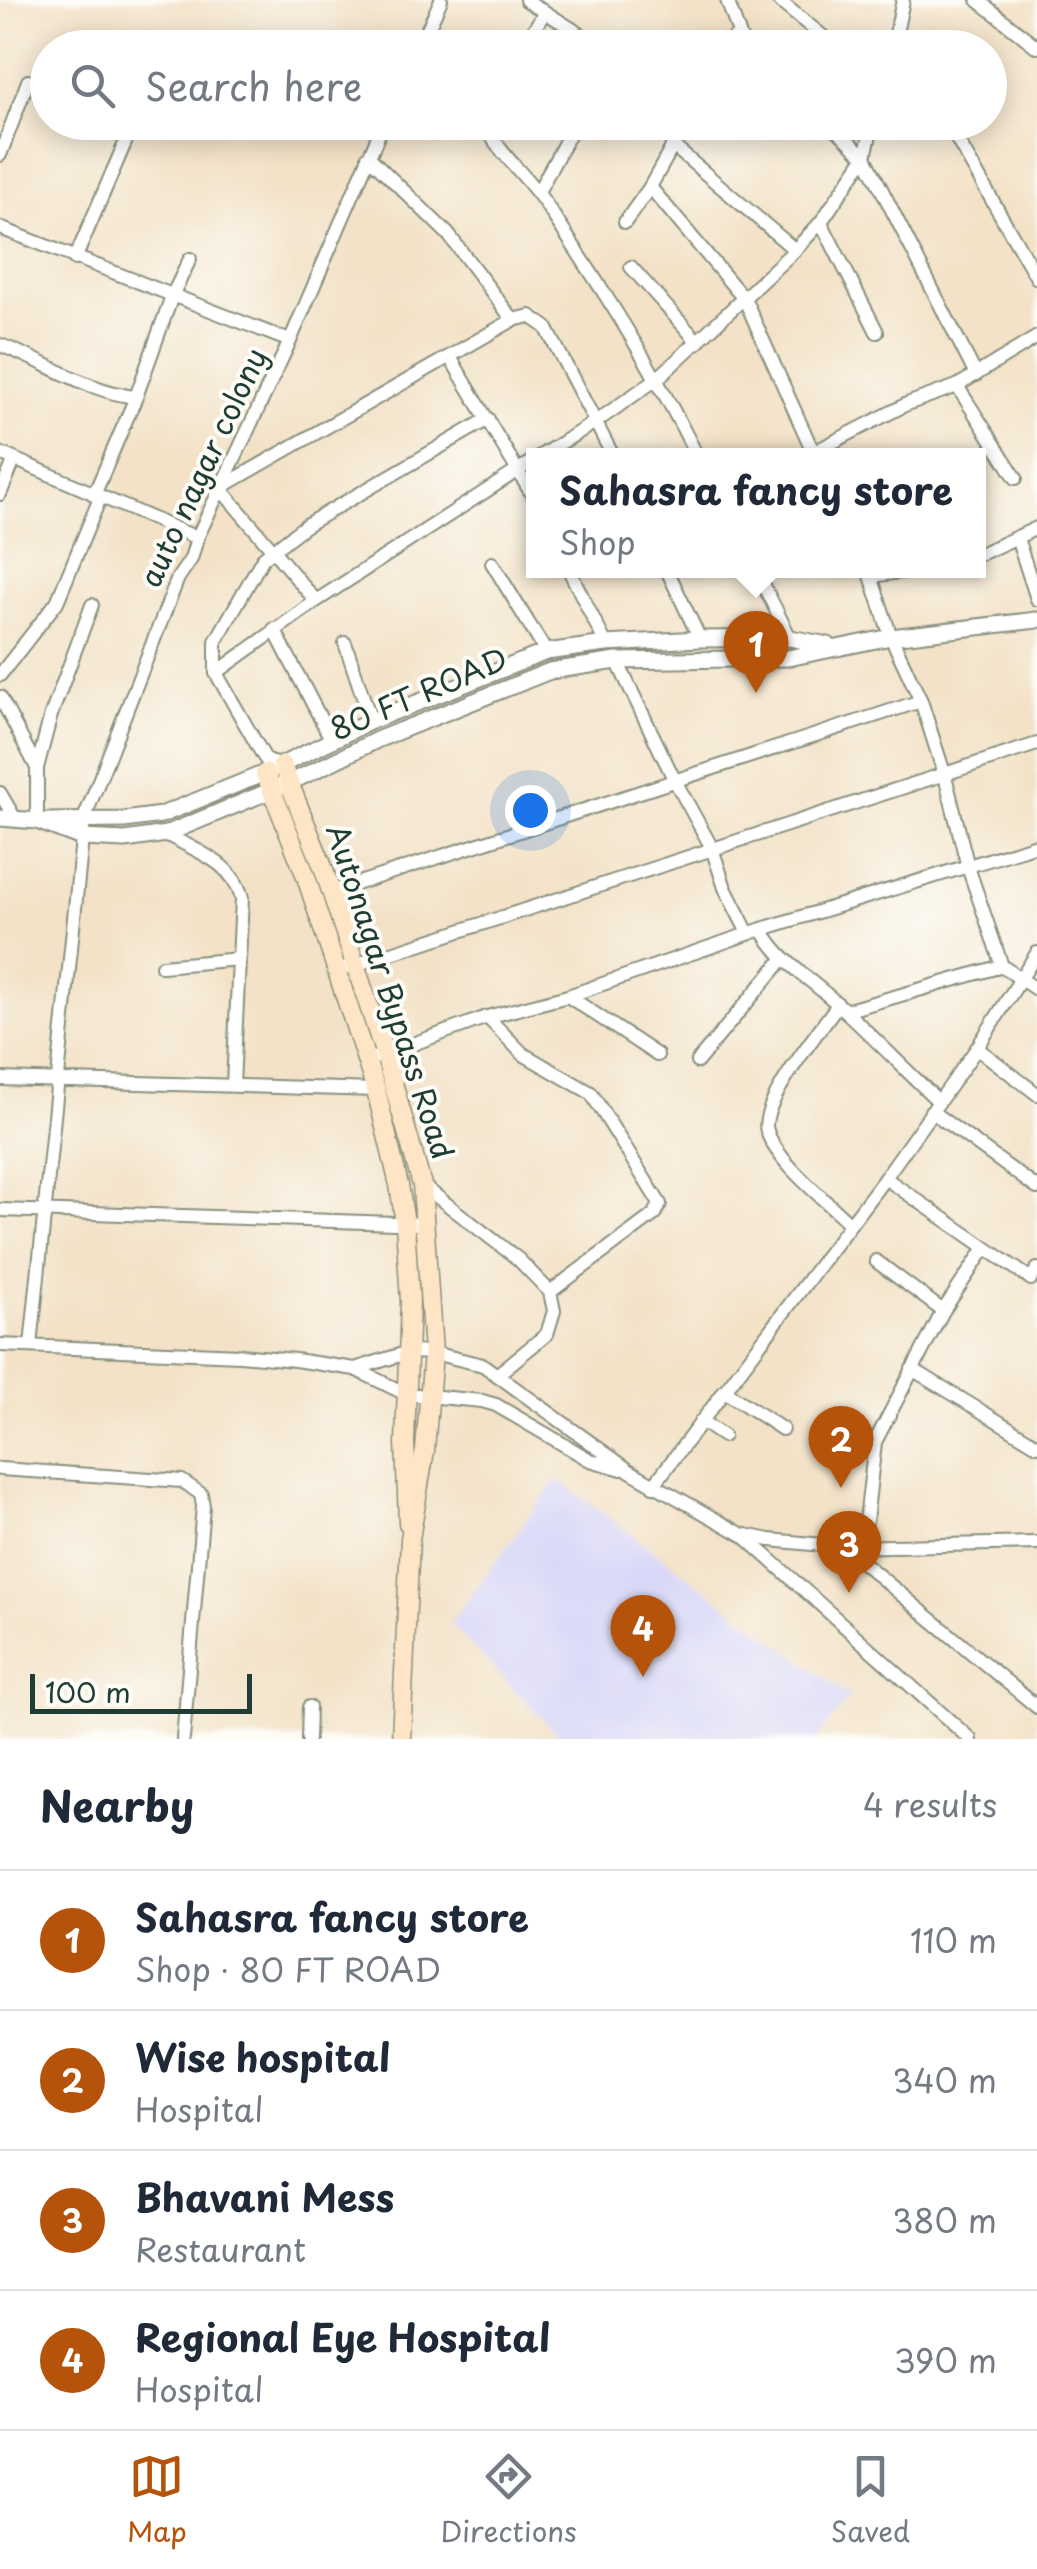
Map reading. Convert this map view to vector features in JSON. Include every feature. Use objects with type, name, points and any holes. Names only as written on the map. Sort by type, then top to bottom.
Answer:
[{"type":"main road","name":"Autonagar Bypass Road","points":[[277,778],[331,892],[385,1055],[422,1185],[434,1352],[410,1539],[401,1739]]},
{"type":"main road","name":"Autonagar Bypass Road","points":[[277,778],[376,1090],[405,1223],[409,1352],[404,1497],[410,1539]]},
{"type":"street","points":[[428,30],[442,0]]},
{"type":"street","points":[[526,0],[574,30]]},
{"type":"street","points":[[727,0],[738,30]]},
{"type":"street","points":[[778,0],[815,30]]},
{"type":"street","points":[[900,30],[903,0]]},
{"type":"street","points":[[978,0],[1037,47]]},
{"type":"street","points":[[534,30],[545,12]]},
{"type":"street","points":[[0,155],[28,81]]},
{"type":"street","points":[[75,258],[126,140]]},
{"type":"street","name":"auto nagar colony","points":[[31,1346],[84,819],[197,538],[290,341],[376,140]]},
{"type":"street","points":[[498,140],[538,192],[658,378],[693,448]]},
{"type":"street","points":[[538,192],[566,140]]},
{"type":"street","points":[[625,222],[650,187],[675,140]]},
{"type":"street","points":[[847,140],[865,158],[976,375]]},
{"type":"street","points":[[553,448],[658,378],[745,300],[821,222],[865,158],[869,140]]},
{"type":"street","points":[[958,140],[1037,278]]},
{"type":"street","points":[[672,144],[795,250]]},
{"type":"street","points":[[368,156],[448,234],[514,320]]},
{"type":"street","points":[[650,187],[745,300],[811,448]]},
{"type":"street","points":[[821,222],[876,332]]},
{"type":"street","points":[[0,228],[290,341]]},
{"type":"street","points":[[0,674],[57,602],[172,296],[190,259]]},
{"type":"street","points":[[631,268],[698,342]]},
{"type":"street","points":[[316,601],[220,488],[514,320],[530,316],[546,327],[609,448]]},
{"type":"street","points":[[825,448],[907,404],[957,386],[1035,343]]},
{"type":"street","points":[[0,345],[112,394],[136,397]]},
{"type":"street","points":[[450,357],[526,482]]},
{"type":"street","points":[[957,386],[1016,478]]},
{"type":"street","points":[[277,778],[216,673],[216,641],[264,558],[306,525],[488,419]]},
{"type":"street","points":[[0,453],[197,538]]},
{"type":"street","points":[[0,494],[14,460]]},
{"type":"street","points":[[216,673],[274,629],[526,464]]},
{"type":"street","points":[[986,552],[1037,528]]},
{"type":"street","points":[[1017,538],[1037,599]]},
{"type":"street","points":[[492,563],[546,652]]},
{"type":"street","points":[[574,578],[606,644]]},
{"type":"street","points":[[671,578],[700,639]]},
{"type":"street","points":[[760,578],[790,638]]},
{"type":"street","points":[[872,578],[891,638],[921,701],[968,867],[1002,966],[1037,990]]},
{"type":"street","points":[[37,821],[37,768],[50,715],[92,605]]},
{"type":"street","name":"80 FT ROAD","points":[[7,818],[124,820],[161,815],[352,751],[550,672],[617,661],[788,658],[891,638],[1037,620]]},
{"type":"street","points":[[274,629],[331,739]]},
{"type":"street","name":"80 FT ROAD","points":[[37,821],[82,838],[125,840],[166,834],[218,815],[331,739],[546,652],[700,639],[790,638],[838,647]]},
{"type":"street","points":[[345,643],[371,721]]},
{"type":"street","points":[[617,661],[712,848],[726,888],[755,931],[841,1007],[934,1106],[1037,1188]]},
{"type":"street","points":[[0,697],[37,768]]},
{"type":"street","points":[[331,892],[921,701]]},
{"type":"street","points":[[336,971],[1037,744]]},
{"type":"street","points":[[0,794],[7,818]]},
{"type":"street","points":[[166,834],[232,873],[242,898],[233,1084]]},
{"type":"street","points":[[366,1060],[755,931],[1037,845]]},
{"type":"street","points":[[653,1486],[885,1178],[977,1048],[1037,952]]},
{"type":"street","points":[[696,1062],[784,958]]},
{"type":"street","points":[[162,966],[239,959]]},
{"type":"street","points":[[850,1224],[788,1163],[767,1134],[772,1102],[841,1007],[1002,966]]},
{"type":"street","points":[[568,996],[657,1055]]},
{"type":"street","points":[[487,1017],[523,1054],[591,1093],[660,1204],[655,1214],[550,1292]]},
{"type":"street","points":[[977,1048],[1037,1094]]},
{"type":"street","points":[[0,1080],[376,1090]]},
{"type":"street","points":[[885,1178],[1035,1278]]},
{"type":"street","points":[[422,1185],[518,1259],[550,1292],[554,1310],[548,1334],[498,1374]]},
{"type":"street","points":[[0,1210],[426,1224]]},
{"type":"street","points":[[863,1547],[874,1442],[943,1312],[986,1248]]},
{"type":"street","points":[[876,1261],[943,1312]]},
{"type":"street","points":[[0,1345],[240,1355],[355,1369],[406,1394],[496,1406],[590,1460],[630,1471]]},
{"type":"street","points":[[355,1369],[409,1352],[434,1352],[471,1360],[498,1374],[630,1471],[741,1534],[970,1739]]},
{"type":"street","points":[[912,1369],[1037,1444]]},
{"type":"street","points":[[724,1390],[782,1429]]},
{"type":"street","points":[[700,1421],[723,1436]]},
{"type":"street","points":[[0,1469],[182,1480],[201,1494],[204,1506],[183,1739]]},
{"type":"street","points":[[741,1534],[844,1547],[1037,1543]]},
{"type":"street","points":[[844,1547],[1037,1706]]},
{"type":"street","points":[[308,1707],[308,1739]]},
{"type":"shaded area","points":[[557,1479],[850,1697],[816,1739],[562,1739],[450,1624]]},
{"type":"place","name":"Sahasra fancy store","points":[[756,693]]},
{"type":"place","name":"Wise hospital","points":[[841,1488]]},
{"type":"place","name":"Bhavani Mess","points":[[849,1593]]},
{"type":"place","name":"Regional Eye Hospital","points":[[643,1677]]}]
